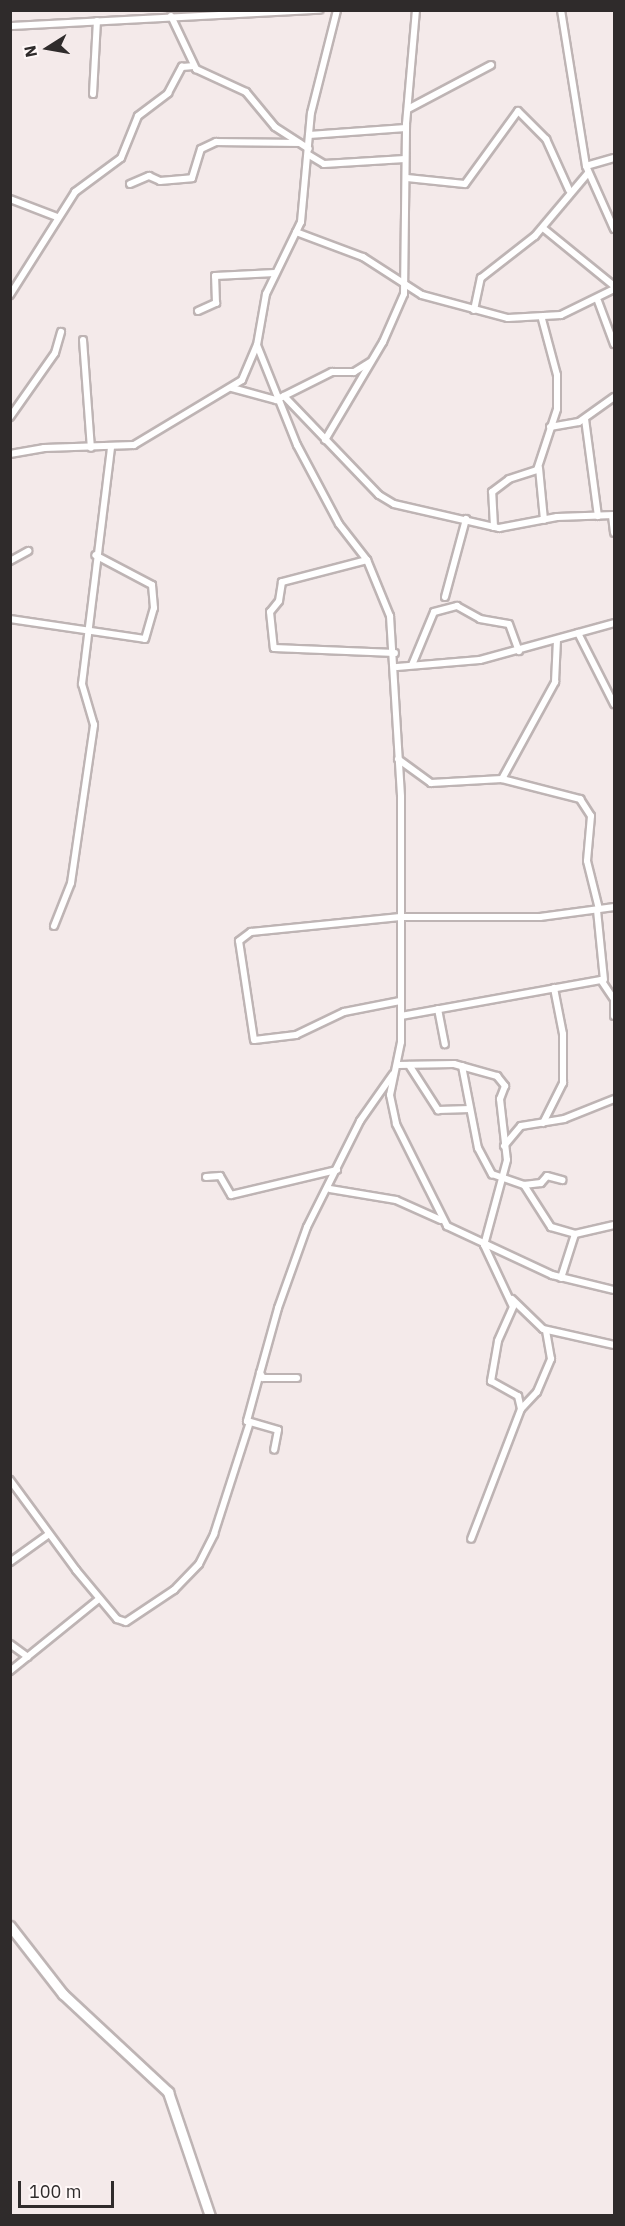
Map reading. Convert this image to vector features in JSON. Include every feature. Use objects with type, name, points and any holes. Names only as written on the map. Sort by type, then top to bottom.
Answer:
[{"type":"street","points":[[10,26],[184,14],[320,10]]},
{"type":"street","points":[[10,454],[111,448],[150,438],[232,388],[245,376],[257,345],[261,311],[275,273],[296,232],[306,203],[309,135],[337,10]]},
{"type":"street","points":[[325,440],[373,360],[405,287],[406,128],[416,10]]},
{"type":"street","points":[[561,10],[587,170],[615,229]]},
{"type":"street","points":[[171,16],[194,66]]},
{"type":"street","points":[[93,94],[97,21]]},
{"type":"street","points":[[408,109],[490,65]]},
{"type":"street","points":[[10,295],[57,217],[86,179],[121,158],[138,116],[168,93],[182,67],[194,66],[246,92],[271,123],[327,164],[405,159]]},
{"type":"street","points":[[407,178],[465,184],[518,111],[546,139],[569,190]]},
{"type":"street","points":[[309,135],[406,128]]},
{"type":"street","points":[[130,184],[149,176],[160,181],[192,178],[201,149],[216,142],[299,143]]},
{"type":"street","points":[[474,310],[481,278],[543,228],[569,190],[587,170],[615,158]]},
{"type":"street","points":[[10,199],[57,217]]},
{"type":"street","points":[[296,232],[363,257],[405,287],[474,310],[542,319],[598,301],[615,288],[543,228]]},
{"type":"street","points":[[198,311],[216,303],[215,276],[275,273]]},
{"type":"street","points":[[598,301],[615,344]]},
{"type":"street","points":[[542,319],[558,380],[550,427],[539,468],[544,520]]},
{"type":"street","points":[[10,417],[56,353],[61,332]]},
{"type":"street","points":[[83,340],[91,448]]},
{"type":"street","points":[[257,345],[276,400],[332,512],[367,560],[386,599],[397,667],[401,1016],[391,1109],[444,1222]]},
{"type":"street","points":[[232,388],[276,400],[334,371],[354,372],[373,360]]},
{"type":"street","points":[[284,396],[386,500],[494,528],[544,520],[613,516],[615,533]]},
{"type":"street","points":[[550,427],[585,419],[615,397]]},
{"type":"street","points":[[585,419],[598,516]]},
{"type":"street","points":[[54,926],[71,883],[94,725],[83,692],[95,555],[111,448]]},
{"type":"street","points":[[494,528],[494,490],[539,468]]},
{"type":"street","points":[[446,597],[466,519]]},
{"type":"street","points":[[10,561],[28,551]]},
{"type":"street","points":[[10,619],[88,633],[145,639],[154,608],[152,585],[95,555]]},
{"type":"street","points":[[367,560],[282,582],[270,612],[273,646],[282,651],[395,653]]},
{"type":"street","points":[[412,665],[434,612],[457,606],[480,619],[509,624],[519,651]]},
{"type":"street","points":[[397,667],[519,651],[615,623]]},
{"type":"street","points":[[578,633],[615,704]]},
{"type":"street","points":[[502,779],[555,682],[557,640]]},
{"type":"street","points":[[398,759],[431,783],[502,779],[580,799],[591,816],[587,861],[598,909],[604,981],[614,999],[615,1016]]},
{"type":"street","points":[[400,1001],[344,1012],[296,1035],[254,1040],[238,950],[241,938],[251,932],[400,917],[540,917],[615,907]]},
{"type":"street","points":[[401,1016],[604,981]]},
{"type":"street","points":[[543,1123],[563,1083],[563,1034],[554,988]]},
{"type":"street","points":[[438,1009],[445,1044]]},
{"type":"street","points":[[409,1065],[442,1113],[470,1109]]},
{"type":"street","points":[[10,1480],[99,1599],[126,1622],[193,1573],[214,1534],[249,1425],[253,1384],[260,1373],[301,1240],[330,1190],[366,1111],[397,1068],[409,1065],[462,1066],[504,1082],[500,1099],[504,1146],[501,1180],[484,1245],[511,1298],[546,1330],[615,1345]]},
{"type":"street","points":[[462,1066],[479,1150],[501,1180],[524,1185],[541,1183],[547,1176],[562,1180]]},
{"type":"street","points":[[504,1146],[516,1128],[543,1123],[615,1099]]},
{"type":"street","points":[[206,1177],[220,1176],[231,1195],[338,1170]]},
{"type":"street","points":[[524,1185],[551,1227],[575,1234],[615,1225]]},
{"type":"street","points":[[330,1190],[396,1200],[444,1222],[484,1245],[561,1278],[615,1290]]},
{"type":"street","points":[[561,1278],[575,1234]]},
{"type":"street","points":[[511,1298],[491,1381],[518,1396],[521,1409]]},
{"type":"street","points":[[471,1539],[521,1409],[537,1392],[551,1359],[546,1330]]},
{"type":"street","points":[[260,1373],[266,1379],[297,1378]]},
{"type":"street","points":[[249,1425],[278,1430],[274,1450]]},
{"type":"street","points":[[10,1562],[49,1533]]},
{"type":"street","points":[[10,1671],[99,1599]]},
{"type":"street","points":[[10,1644],[28,1657]]},
{"type":"street","points":[[10,1926],[63,1994],[168,2092],[210,2216]]}]
